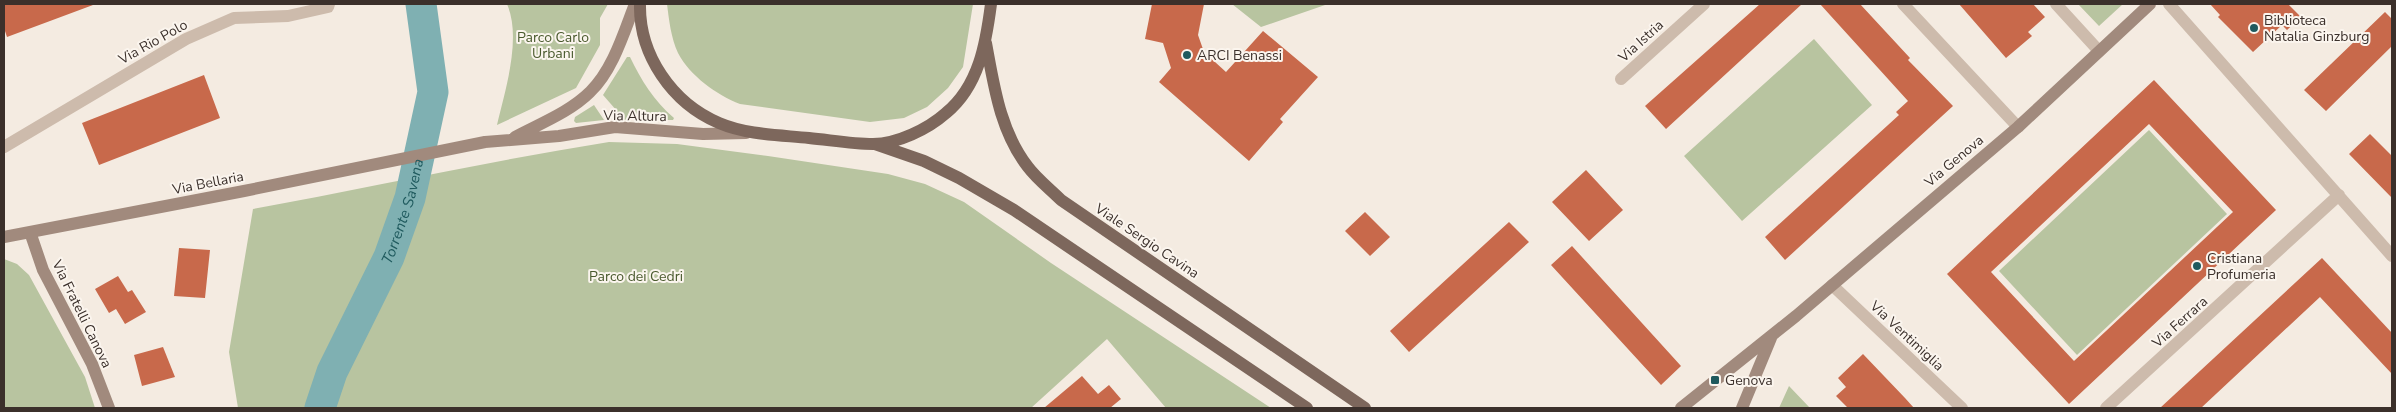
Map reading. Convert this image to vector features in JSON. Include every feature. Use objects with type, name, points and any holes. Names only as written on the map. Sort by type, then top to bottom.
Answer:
[{"type":"main road","points":[[640,4],[642,30],[650,56],[675,92],[694,110],[720,124],[759,133],[875,144],[942,169],[1014,210],[1307,408]]},
{"type":"main road","points":[[875,144],[902,138],[946,113],[966,91],[986,43],[991,4]]},
{"type":"main road","name":"Viale Sergio Cavina","points":[[986,43],[994,90],[1005,128],[1028,166],[1060,200],[1364,408]]},
{"type":"street","name":"Via Rio Polo","points":[[4,147],[186,39],[234,18],[288,16],[328,7],[329,4]]},
{"type":"street","name":"Via Altura","points":[[512,139],[578,102],[591,91],[609,64],[635,4]]},
{"type":"street","name":"Via Istria","points":[[1621,79],[1704,4]]},
{"type":"street","points":[[1903,4],[2018,127]]},
{"type":"street","points":[[2056,4],[2099,51]]},
{"type":"street","name":"Via Genova","points":[[1682,408],[1772,336],[2018,127],[2150,4]]},
{"type":"street","points":[[2170,4],[2392,256]]},
{"type":"street","name":"Via Altura","points":[[418,156],[485,142],[559,136],[615,127],[703,134],[759,133]]},
{"type":"street","name":"Via Bellaria","points":[[4,237],[418,156]]},
{"type":"street","name":"Via Ferrara","points":[[2106,408],[2339,195]]},
{"type":"street","name":"Via Fratelli Canova","points":[[30,232],[42,270],[92,364],[109,408]]},
{"type":"street","name":"Via Ventimiglia","points":[[1832,285],[1962,408]]},
{"type":"street","name":"Via Genova","points":[[1742,408],[1772,336]]},
{"type":"green space","name":"Parco Carlo Urbani","points":[[507,4],[608,4],[600,18],[600,45],[576,88],[497,125],[508,81],[513,48],[513,32]]},
{"type":"green space","points":[[667,4],[973,4],[963,67],[948,88],[927,107],[904,118],[870,122],[740,104],[713,90],[697,77],[678,53],[672,35]]},
{"type":"green space","points":[[1232,4],[1328,4],[1261,27]]},
{"type":"green space","points":[[2078,4],[2123,4],[2099,26]]},
{"type":"green space","points":[[1814,39],[1872,105],[1742,221],[1684,156]]},
{"type":"green space","points":[[627,57],[630,57],[649,90],[660,105],[674,118],[673,120],[618,120],[617,111],[603,95]]},
{"type":"green space","points":[[594,105],[604,120],[576,123],[574,121],[575,117]]},
{"type":"green space","points":[[2149,130],[2227,214],[2077,355],[1999,271]]},
{"type":"green space","name":"Parco dei Cedri","points":[[609,142],[677,144],[768,156],[888,174],[925,184],[964,202],[1051,263],[1271,408],[1166,408],[1107,339],[1031,408],[238,408],[229,352],[253,209]]},
{"type":"green space","points":[[4,259],[17,264],[29,275],[85,377],[95,408],[4,408]]},
{"type":"green space","points":[[1789,386],[1810,408],[1779,408]]},
{"type":"building","points":[[4,4],[93,5],[7,37],[4,28]]},
{"type":"building","points":[[1152,4],[1204,4],[1198,35],[1204,52],[1226,72],[1263,31],[1318,77],[1280,119],[1283,122],[1249,161],[1159,82],[1171,68],[1163,43],[1145,39]]},
{"type":"building","points":[[1760,4],[1802,4],[1666,129],[1645,106]]},
{"type":"building","points":[[1820,4],[1860,4],[1910,58],[1908,60],[1953,106],[1785,260],[1765,237],[1899,115],[1896,112],[1908,101]]},
{"type":"building","points":[[1959,4],[2033,4],[2045,17],[2028,32],[2032,36],[2006,58]]},
{"type":"building","name":"Biblioteca Natalia Ginzburg","points":[[2210,4],[2288,4],[2301,17],[2287,30],[2282,25],[2253,52],[2218,17],[2220,15]]},
{"type":"building","points":[[2385,12],[2392,19],[2392,46],[2326,111],[2304,90]]},
{"type":"building","points":[[204,75],[220,118],[99,165],[82,123]]},
{"type":"building","points":[[2154,80],[2276,210],[2069,404],[1947,274]],"holes":[[[2149,124],[2233,212],[2074,361],[1991,272]]]},
{"type":"building","points":[[2370,134],[2392,156],[2392,198],[2349,154]]},
{"type":"building","points":[[1586,170],[1623,210],[1589,241],[1552,202]]},
{"type":"building","points":[[1365,212],[1390,237],[1370,256],[1345,231]]},
{"type":"building","points":[[1509,222],[1529,242],[1409,352],[1390,331]]},
{"type":"building","points":[[1572,246],[1681,366],[1661,385],[1551,265]]},
{"type":"building","points":[[179,248],[210,250],[205,298],[174,296]]},
{"type":"building","points":[[2322,258],[2392,333],[2392,374],[2320,297],[2201,408],[2160,408]]},
{"type":"building","points":[[118,276],[128,292],[132,290],[146,312],[125,324],[116,309],[109,313],[95,289]]},
{"type":"building","points":[[163,347],[175,377],[142,386],[134,355]]},
{"type":"building","points":[[1863,354],[1914,408],[1848,408],[1836,396],[1846,387],[1838,378]]},
{"type":"building","points":[[1082,376],[1098,394],[1109,385],[1121,399],[1110,408],[1044,408]]},
{"type":"waterway","name":"Torrente Savena","points":[[320,408],[332,372],[389,257],[410,198],[433,92],[421,4]]},
{"type":"place","name":"Biblioteca Natalia Ginzburg","points":[[2254,28]]},
{"type":"place","name":"ARCI Benassi","points":[[1187,55]]},
{"type":"place","name":"Cristiana Profumeria","points":[[2197,266]]},
{"type":"place","name":"Genova","points":[[1715,380]]}]
